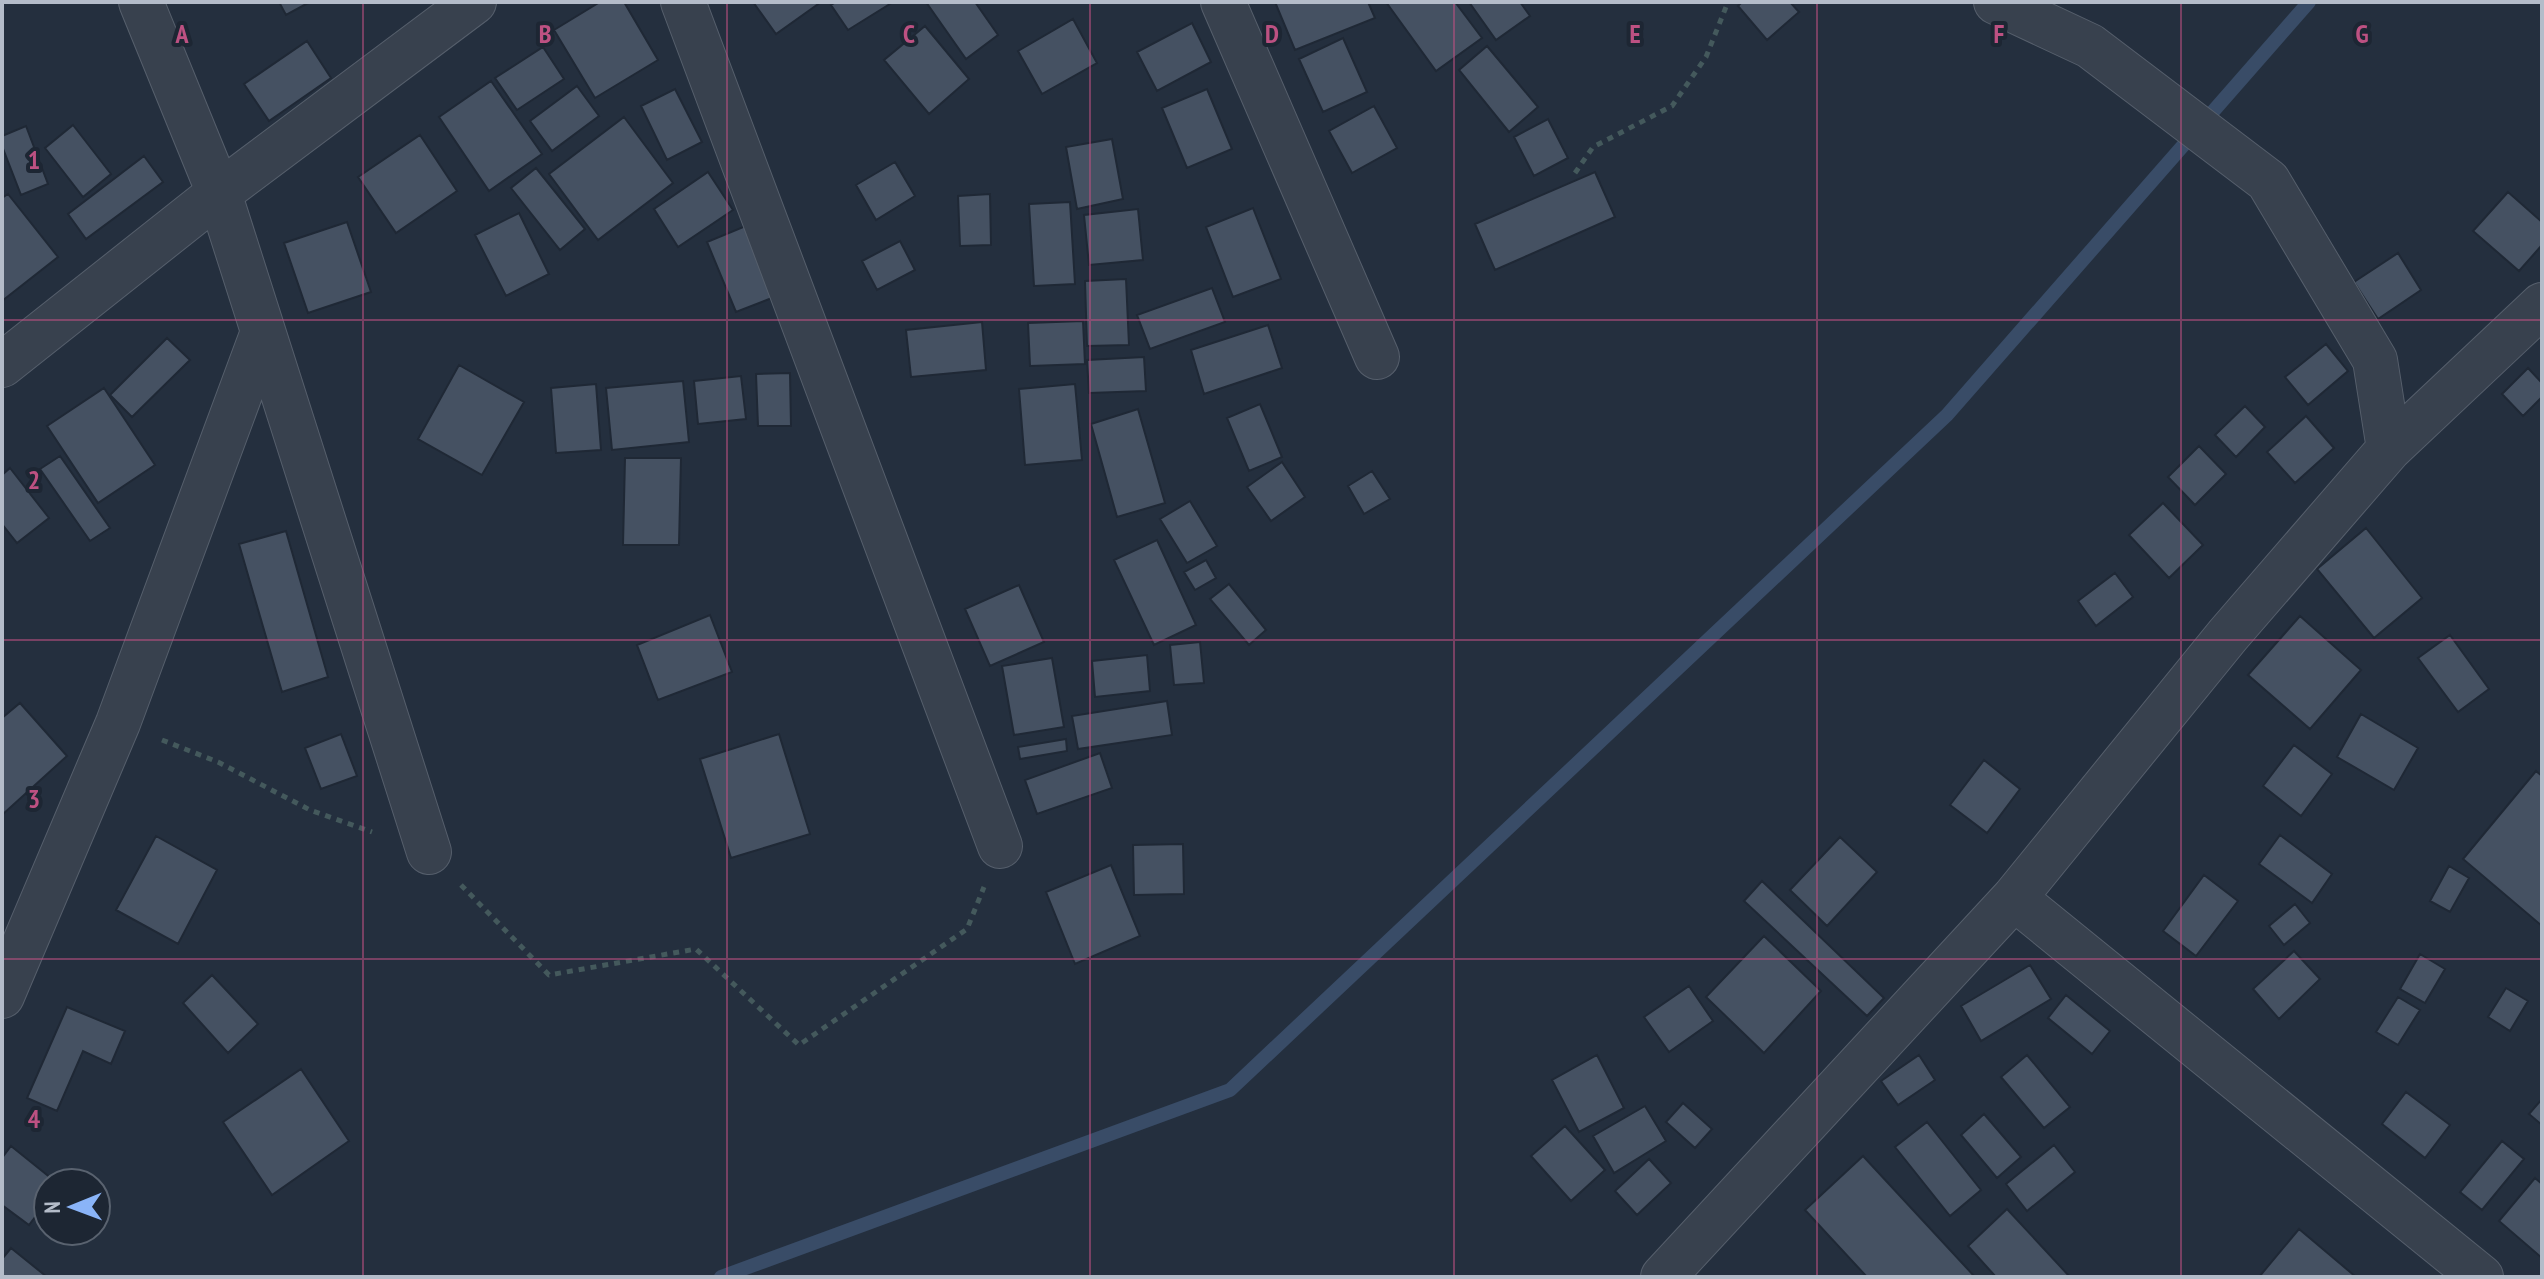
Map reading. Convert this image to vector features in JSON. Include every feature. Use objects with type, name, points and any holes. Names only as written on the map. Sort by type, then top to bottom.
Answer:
[{"type":"street","points":[[141,2],[219,193],[429,852]]},
{"type":"street","points":[[2,365],[219,193],[474,2]]},
{"type":"street","points":[[683,2],[1000,846]]},
{"type":"street","points":[[1223,2],[1377,357]]},
{"type":"street","points":[[1996,2],[2090,46],[2268,181],[2375,360],[2389,449]]},
{"type":"street","points":[[1663,1277],[2014,898],[2228,635],[2389,449],[2542,305]]},
{"type":"street","points":[[2,996],[118,723],[263,332]]},
{"type":"street","points":[[2014,898],[2481,1277]]},
{"type":"path","points":[[1575,173],[1593,147],[1672,106],[1706,57],[1728,2]]},
{"type":"path","points":[[118,723],[218,762],[310,810],[429,852],[549,975],[696,949],[799,1045],[967,929],[1000,846]]},
{"type":"building","points":[[279,2],[310,2],[286,15]]},
{"type":"building","points":[[600,2],[624,2],[658,60],[595,98],[554,30]]},
{"type":"building","points":[[753,2],[821,2],[776,34]]},
{"type":"building","points":[[836,2],[893,2],[848,30],[831,5]]},
{"type":"building","points":[[926,2],[975,2],[998,35],[966,59]]},
{"type":"building","points":[[1275,2],[1368,2],[1375,18],[1295,50]]},
{"type":"building","points":[[1386,2],[1455,2],[1482,38],[1436,71]]},
{"type":"building","points":[[1469,2],[1520,2],[1530,16],[1496,40]]},
{"type":"building","points":[[1742,2],[1790,2],[1799,12],[1767,40],[1738,6]]},
{"type":"building","points":[[1073,19],[1097,63],[1042,94],[1018,51]]},
{"type":"building","points":[[1192,23],[1211,62],[1157,91],[1137,52]]},
{"type":"building","points":[[925,26],[969,79],[929,114],[884,60]]},
{"type":"building","points":[[1343,38],[1367,92],[1323,112],[1299,59]]},
{"type":"building","points":[[307,41],[331,78],[269,121],[244,84]]},
{"type":"building","points":[[1487,46],[1538,107],[1509,132],[1459,70]]},
{"type":"building","points":[[543,47],[564,79],[517,110],[495,78]]},
{"type":"building","points":[[491,81],[542,154],[489,191],[439,117]]},
{"type":"building","points":[[577,86],[599,116],[552,151],[530,121]]},
{"type":"building","points":[[675,89],[702,142],[667,160],[641,106]]},
{"type":"building","points":[[1207,89],[1232,149],[1187,168],[1162,108]]},
{"type":"building","points":[[1374,106],[1397,148],[1352,173],[1329,131]]},
{"type":"building","points":[[624,117],[673,183],[598,240],[549,174]]},
{"type":"building","points":[[1548,119],[1568,158],[1534,176],[1514,137]]},
{"type":"building","points":[[73,125],[111,174],[83,197],[45,148]]},
{"type":"building","points":[[26,126],[48,184],[21,195],[2,146],[2,136]]},
{"type":"building","points":[[420,135],[457,191],[396,233],[358,177]]},
{"type":"building","points":[[1112,139],[1123,199],[1077,209],[1066,147]]},
{"type":"building","points":[[144,156],[163,182],[86,239],[68,214]]},
{"type":"building","points":[[895,162],[915,196],[876,220],[856,185]]},
{"type":"building","points":[[536,168],[585,229],[560,250],[511,188]]},
{"type":"building","points":[[708,172],[733,210],[678,247],[654,209]]},
{"type":"building","points":[[1595,172],[1615,217],[1495,270],[1475,224]]},
{"type":"building","points":[[2508,192],[2542,222],[2542,245],[2519,271],[2473,231]]},
{"type":"building","points":[[8,194],[58,257],[2,301],[2,198]]},
{"type":"building","points":[[990,194],[991,245],[960,246],[958,196]]},
{"type":"building","points":[[1070,202],[1075,284],[1034,286],[1029,204]]},
{"type":"building","points":[[1253,208],[1281,279],[1233,297],[1206,227]]},
{"type":"building","points":[[1138,209],[1143,260],[1089,265],[1084,215]]},
{"type":"building","points":[[519,213],[549,274],[506,296],[475,235]]},
{"type":"building","points":[[347,222],[371,292],[308,313],[284,243]]},
{"type":"building","points":[[748,225],[777,296],[736,312],[707,242]]},
{"type":"building","points":[[900,241],[915,270],[877,290],[862,261]]},
{"type":"building","points":[[2398,253],[2421,290],[2378,319],[2354,282]]},
{"type":"building","points":[[1126,279],[1129,345],[1087,346],[1085,281]]},
{"type":"building","points":[[1212,288],[1225,322],[1150,349],[1137,315]]},
{"type":"building","points":[[1083,321],[1085,364],[1030,366],[1028,323]]},
{"type":"building","points":[[982,322],[986,370],[911,377],[906,330]]},
{"type":"building","points":[[1268,325],[1282,368],[1204,394],[1191,350]]},
{"type":"building","points":[[167,338],[190,360],[132,417],[110,395]]},
{"type":"building","points":[[2326,344],[2348,371],[2308,405],[2285,377]]},
{"type":"building","points":[[1144,357],[1146,391],[1089,393],[1087,360]]},
{"type":"building","points":[[459,365],[524,402],[482,475],[418,439]]},
{"type":"building","points":[[2528,368],[2542,383],[2542,397],[2523,416],[2502,394]]},
{"type":"building","points":[[790,373],[791,426],[758,426],[756,374]]},
{"type":"building","points":[[741,376],[746,419],[698,424],[694,381]]},
{"type":"building","points":[[683,381],[689,442],[612,450],[606,388]]},
{"type":"building","points":[[596,384],[601,450],[556,453],[551,388]]},
{"type":"building","points":[[1075,384],[1082,460],[1025,465],[1019,389]]},
{"type":"building","points":[[104,388],[155,465],[98,503],[47,426]]},
{"type":"building","points":[[1260,404],[1282,457],[1249,471],[1227,418]]},
{"type":"building","points":[[2245,406],[2265,427],[2236,457],[2215,435]]},
{"type":"building","points":[[1138,409],[1165,503],[1117,517],[1091,424]]},
{"type":"building","points":[[2306,416],[2334,448],[2295,483],[2267,452]]},
{"type":"building","points":[[2199,446],[2226,474],[2195,505],[2168,477]]},
{"type":"building","points":[[60,456],[110,528],[90,541],[40,469]]},
{"type":"building","points":[[625,458],[681,458],[679,545],[623,545]]},
{"type":"building","points":[[1282,462],[1305,497],[1271,521],[1247,487]]},
{"type":"building","points":[[10,468],[49,518],[17,543],[2,524],[2,475]]},
{"type":"building","points":[[1372,471],[1390,499],[1364,514],[1348,486]]},
{"type":"building","points":[[1190,501],[1217,546],[1187,563],[1160,519]]},
{"type":"building","points":[[2163,503],[2203,545],[2169,578],[2129,535]]},
{"type":"building","points":[[2366,528],[2422,598],[2374,638],[2317,569]]},
{"type":"building","points":[[286,531],[328,677],[282,692],[239,544]]},
{"type":"building","points":[[1157,540],[1196,625],[1154,645],[1114,560]]},
{"type":"building","points":[[1206,560],[1216,578],[1195,590],[1184,572]]},
{"type":"building","points":[[2115,573],[2133,597],[2096,626],[2078,601]]},
{"type":"building","points":[[1229,584],[1266,630],[1249,645],[1210,599]]},
{"type":"building","points":[[1019,585],[1044,642],[990,666],[965,609]]},
{"type":"building","points":[[710,615],[732,672],[658,700],[637,645]]},
{"type":"building","points":[[2300,616],[2361,670],[2310,729],[2248,675]]},
{"type":"building","points":[[2450,635],[2489,689],[2458,712],[2418,658]]},
{"type":"building","points":[[1200,642],[1204,683],[1174,685],[1170,645]]},
{"type":"building","points":[[1147,655],[1150,691],[1095,697],[1092,661]]},
{"type":"building","points":[[1052,658],[1064,727],[1014,735],[1002,666]]},
{"type":"building","points":[[1167,701],[1172,735],[1078,749],[1072,716]]},
{"type":"building","points":[[20,703],[67,756],[2,815],[2,718]]},
{"type":"building","points":[[2361,714],[2418,748],[2394,790],[2337,757]]},
{"type":"building","points":[[341,734],[357,776],[321,789],[305,748]]},
{"type":"building","points":[[779,734],[810,834],[731,858],[700,759]]},
{"type":"building","points":[[1066,739],[1067,751],[1020,759],[1018,747]]},
{"type":"building","points":[[2294,745],[2332,774],[2301,816],[2263,786]]},
{"type":"building","points":[[1100,753],[1112,788],[1037,814],[1025,780]]},
{"type":"building","points":[[1984,760],[2020,789],[1987,833],[1950,805]]},
{"type":"building","points":[[2536,771],[2542,776],[2542,926],[2463,859]]},
{"type":"building","points":[[2280,835],[2332,874],[2312,903],[2259,864]]},
{"type":"building","points":[[156,836],[217,870],[178,944],[116,910]]},
{"type":"building","points":[[1840,837],[1877,872],[1827,926],[1790,890]]},
{"type":"building","points":[[1183,844],[1184,894],[1134,895],[1133,845]]},
{"type":"building","points":[[1111,865],[1140,936],[1075,964],[1046,892]]},
{"type":"building","points":[[2449,866],[2469,878],[2450,912],[2430,901]]},
{"type":"building","points":[[2204,875],[2238,901],[2196,956],[2163,931]]},
{"type":"building","points":[[1762,881],[1884,998],[1867,1016],[1744,901]]},
{"type":"building","points":[[2295,904],[2310,923],[2284,945],[2269,926]]},
{"type":"building","points":[[1764,936],[1821,991],[1764,1053],[1706,997]]},
{"type":"building","points":[[2294,951],[2320,979],[2279,1019],[2253,989]]},
{"type":"building","points":[[2420,954],[2445,969],[2425,1003],[2400,989]]},
{"type":"building","points":[[2030,965],[2051,999],[1981,1041],[1961,1006]]},
{"type":"building","points":[[212,975],[258,1024],[228,1053],[183,1003]]},
{"type":"building","points":[[1689,986],[1713,1021],[1669,1052],[1644,1017]]},
{"type":"building","points":[[2506,988],[2528,1001],[2510,1031],[2488,1017]]},
{"type":"building","points":[[2066,995],[2110,1031],[2092,1054],[2048,1018]]},
{"type":"building","points":[[2398,997],[2420,1010],[2398,1045],[2376,1032]]},
{"type":"building","points":[[67,1007],[125,1031],[111,1064],[83,1051],[57,1111],[27,1098]]},
{"type":"building","points":[[1597,1055],[1624,1108],[1579,1132],[1552,1080]]},
{"type":"building","points":[[1919,1055],[1935,1080],[1898,1105],[1881,1081]]},
{"type":"building","points":[[2027,1055],[2070,1107],[2044,1128],[2001,1077]]},
{"type":"building","points":[[301,1069],[349,1141],[272,1195],[223,1122]]},
{"type":"building","points":[[2406,1092],[2450,1125],[2425,1158],[2382,1124]]},
{"type":"building","points":[[2542,1099],[2542,1125],[2529,1114]]},
{"type":"building","points":[[1683,1103],[1712,1129],[1695,1148],[1666,1122]]},
{"type":"building","points":[[1645,1106],[1666,1141],[1614,1173],[1593,1136]]},
{"type":"building","points":[[1984,1114],[2021,1157],[1997,1178],[1961,1135]]},
{"type":"building","points":[[1927,1122],[1981,1190],[1950,1216],[1895,1147]]},
{"type":"building","points":[[1565,1126],[1605,1170],[1571,1201],[1531,1156]]},
{"type":"building","points":[[2502,1141],[2524,1159],[2482,1210],[2460,1192]]},
{"type":"building","points":[[2054,1145],[2075,1172],[2027,1211],[2006,1184]]},
{"type":"building","points":[[11,1146],[37,1167],[32,1167],[32,1221],[29,1225],[2,1205],[2,1158]]},
{"type":"building","points":[[1863,1156],[1975,1277],[1867,1277],[1805,1210]]},
{"type":"building","points":[[1649,1159],[1671,1183],[1637,1215],[1615,1191]]},
{"type":"building","points":[[2535,1178],[2542,1184],[2542,1258],[2499,1221]]},
{"type":"building","points":[[2007,1209],[2070,1277],[1996,1277],[1968,1246]]},
{"type":"building","points":[[2299,1229],[2356,1277],[2259,1277]]},
{"type":"building","points":[[11,1248],[47,1277],[2,1277],[2,1259]]},
{"type":"waterway","points":[[721,1277],[1230,1090],[1947,415],[2309,2]]}]
